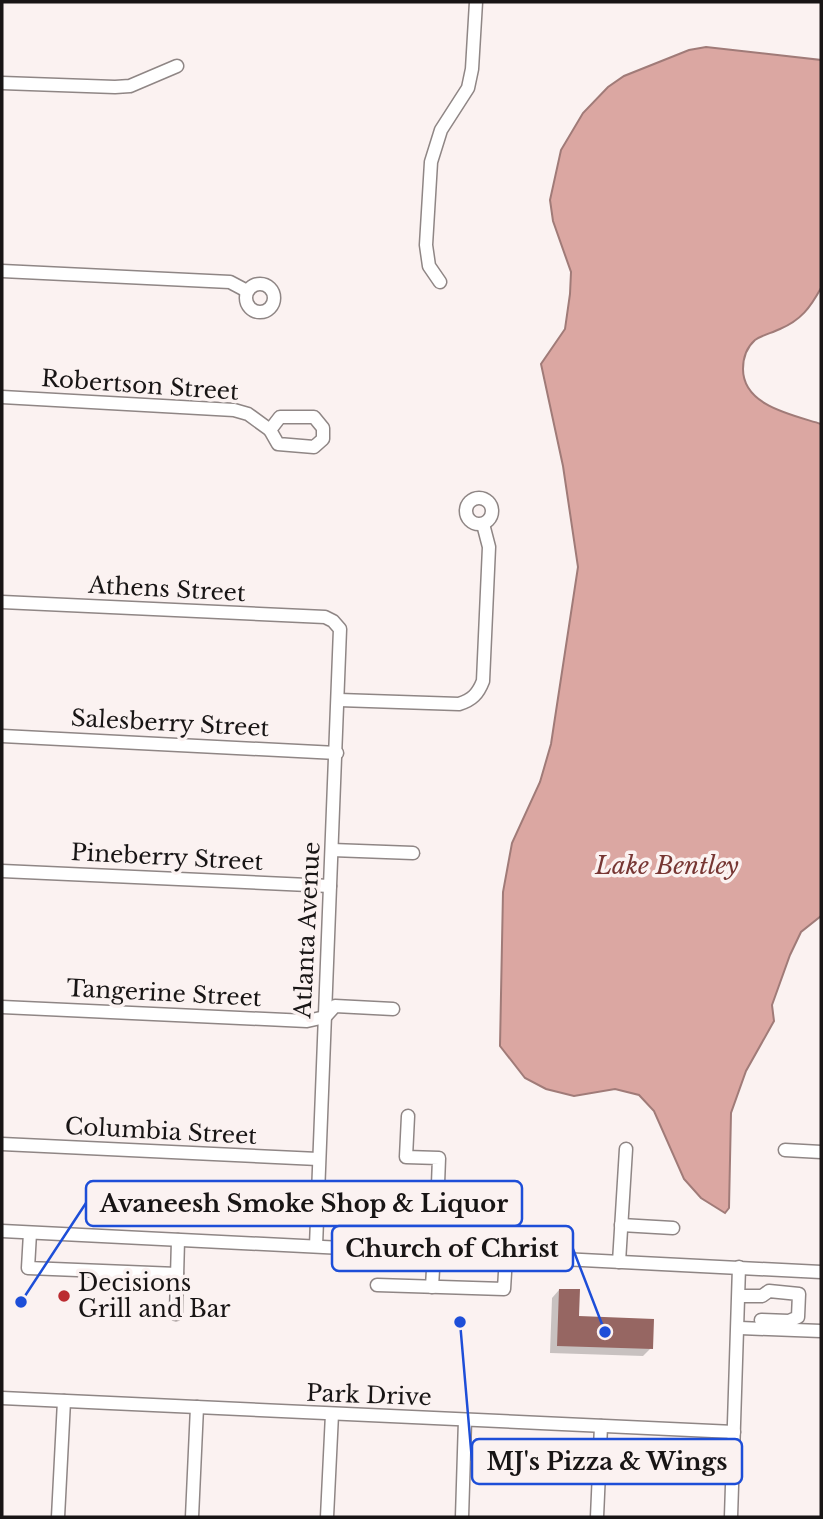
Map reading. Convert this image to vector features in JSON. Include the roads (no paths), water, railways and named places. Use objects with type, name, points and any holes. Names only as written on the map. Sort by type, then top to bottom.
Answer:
[{"type":"street","points":[[440,282],[429,266],[426,245],[431,162],[441,130],[468,88],[472,69],[476,2]]},
{"type":"street","points":[[2,83],[130,86],[177,66]]},
{"type":"street","points":[[2,271],[230,282],[247,291]]},
{"type":"street","name":"Robertson Street","points":[[2,397],[234,410],[248,414],[270,430]]},
{"type":"street","points":[[339,700],[459,704],[469,701],[479,692],[483,681],[489,547],[483,524]]},
{"type":"street","name":"Athens Street","points":[[2,602],[330,620]]},
{"type":"street","name":"Atlanta Avenue","points":[[316,1247],[339,700],[340,629],[330,620]]},
{"type":"street","name":"Salesberry Street","points":[[2,736],[337,753]]},
{"type":"street","points":[[332,850],[413,853]]},
{"type":"street","name":"Pineberry Street","points":[[2,871],[330,886]]},
{"type":"street","name":"Tangerine Street","points":[[2,1007],[307,1021],[325,1017],[335,1006],[393,1009]]},
{"type":"street","points":[[391,1250],[393,1208],[436,1210],[439,1158],[406,1157],[408,1116]]},
{"type":"street","name":"Columbia Street","points":[[2,1144],[318,1159]]},
{"type":"street","points":[[619,1262],[626,1149]]},
{"type":"street","points":[[785,1150],[821,1152]]},
{"type":"street","points":[[425,1209],[424,1226],[433,1252],[432,1287]]},
{"type":"street","points":[[621,1225],[673,1228]]},
{"type":"street","points":[[377,1286],[504,1289],[519,1233],[424,1226]]},
{"type":"street","points":[[433,1252],[444,1227]]},
{"type":"street","points":[[486,1255],[488,1229]]},
{"type":"street","points":[[2,1231],[821,1272]]},
{"type":"street","points":[[30,1233],[29,1268],[177,1274]]},
{"type":"street","points":[[176,1314],[178,1240]]},
{"type":"street","points":[[731,1517],[740,1328],[739,1268]]},
{"type":"street","points":[[740,1328],[789,1321],[797,1317],[801,1271]]},
{"type":"street","points":[[740,1297],[762,1296],[769,1291],[799,1294]]},
{"type":"street","points":[[757,1324],[762,1296]]},
{"type":"street","points":[[757,1324],[821,1331]]},
{"type":"street","name":"Park Drive","points":[[2,1398],[734,1432]]},
{"type":"street","points":[[58,1517],[64,1401]]},
{"type":"street","points":[[192,1517],[197,1407]]},
{"type":"street","points":[[327,1517],[332,1414]]},
{"type":"street","points":[[462,1517],[465,1420]]},
{"type":"street","points":[[597,1517],[601,1426]]},
{"type":"water","name":"Lake Bentley","points":[[706,47],[821,60],[821,288],[799,317],[752,343],[746,353],[743,369],[745,382],[760,400],[784,412],[821,424],[821,916],[801,932],[790,955],[772,1005],[774,1021],[746,1071],[731,1113],[729,1208],[725,1213],[701,1198],[684,1179],[654,1111],[639,1095],[615,1089],[574,1096],[546,1089],[525,1078],[500,1046],[503,892],[512,843],[540,782],[551,744],[578,567],[563,466],[541,364],[565,329],[570,294],[571,272],[553,221],[550,200],[561,150],[583,113],[608,87],[624,76],[689,50]]},
{"type":"place","name":"Decisions Grill and Bar","points":[[64,1296]]},
{"type":"place","name":"Avaneesh Smoke Shop & Liquor","points":[[21,1302]]},
{"type":"place","name":"MJ's Pizza & Wings","points":[[460,1322]]},
{"type":"place","name":"Church of Christ","points":[[605,1332]]}]
